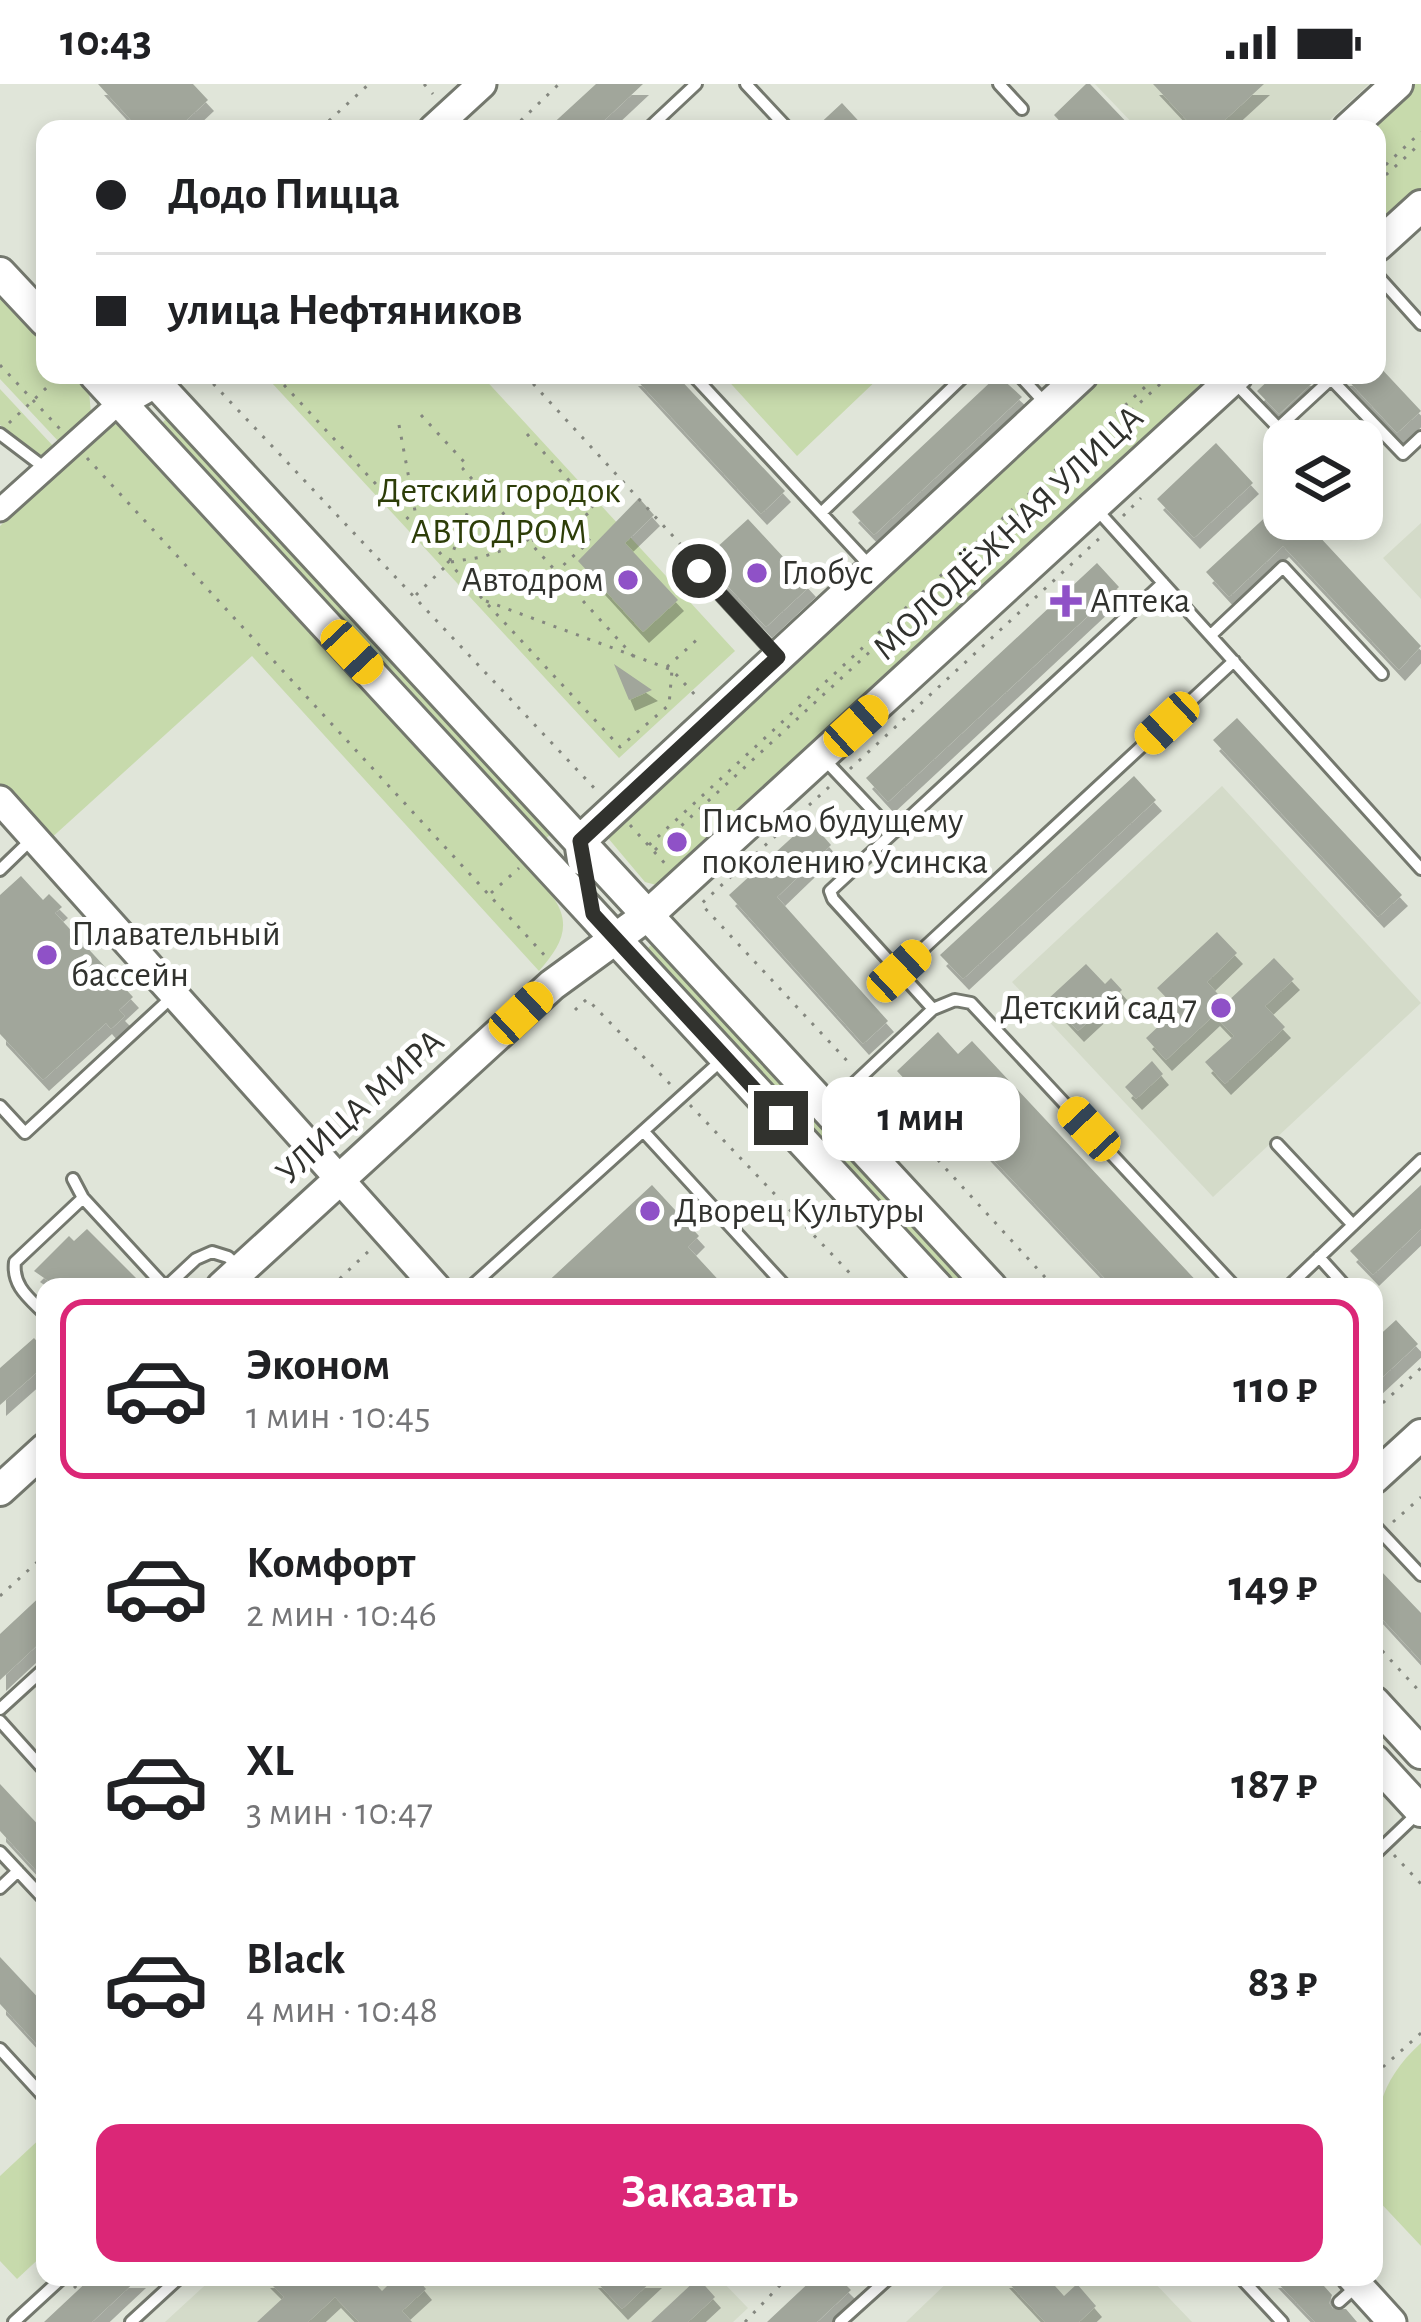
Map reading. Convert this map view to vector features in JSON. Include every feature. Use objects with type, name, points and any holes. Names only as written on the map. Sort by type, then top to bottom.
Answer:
[{"type":"main road","points":[[1358,120],[1397,84]]},
{"type":"main road","points":[[1386,238],[1421,206]]},
{"type":"main road","points":[[0,273],[36,311]]},
{"type":"main road","points":[[103,384],[930,1278]]},
{"type":"main road","points":[[120,402],[149,384]]},
{"type":"main road","points":[[164,384],[983,1278]]},
{"type":"main road","name":"МОЛОДЁЖНАЯ УЛИЦА","points":[[580,841],[1072,384]]},
{"type":"main road","name":"МОЛОДЁЖНАЯ УЛИЦА","points":[[616,938],[691,893],[831,767],[1103,517],[1228,384]]},
{"type":"main road","points":[[580,841],[593,914]]},
{"type":"main road","name":"УЛИЦА МИРА","points":[[556,979],[578,950],[593,914]]},
{"type":"main road","name":"УЛИЦА МИРА","points":[[232,1278],[556,979],[616,938]]},
{"type":"main road","points":[[781,1118],[819,1100]]},
{"type":"main road","points":[[1383,1470],[1421,1435]]},
{"type":"main road","points":[[0,1490],[36,1457]]},
{"type":"main road","points":[[1383,1712],[1421,1753]]},
{"type":"main road","points":[[1383,1770],[1421,1810]]},
{"type":"street","points":[[443,120],[482,84]]},
{"type":"street","points":[[0,510],[120,402]]},
{"type":"street","points":[[0,800],[428,1278]]},
{"type":"street","points":[[1349,2288],[1392,2322]]},
{"type":"lane","points":[[658,120],[696,84]]},
{"type":"lane","points":[[746,84],[780,120]]},
{"type":"lane","points":[[999,84],[1022,109]]},
{"type":"lane","points":[[1386,285],[1421,324]]},
{"type":"lane","points":[[701,384],[872,568]]},
{"type":"lane","points":[[821,513],[956,384]]},
{"type":"lane","points":[[1027,384],[1048,406]]},
{"type":"lane","points":[[1241,384],[1272,420]]},
{"type":"lane","points":[[1287,420],[1326,384]]},
{"type":"lane","points":[[1336,384],[1370,420]]},
{"type":"lane","points":[[0,433],[45,468]]},
{"type":"lane","points":[[1383,433],[1403,454],[1421,437]]},
{"type":"lane","points":[[1103,517],[1421,868]]},
{"type":"lane","points":[[1210,635],[1282,567],[1382,674]]},
{"type":"lane","points":[[699,571],[778,657]]},
{"type":"lane","points":[[933,1009],[832,899],[830,891],[1163,583]]},
{"type":"lane","points":[[899,971],[1234,661]]},
{"type":"lane","points":[[831,767],[892,831]]},
{"type":"lane","points":[[0,870],[34,838]]},
{"type":"lane","points":[[0,1106],[25,1132],[173,997]]},
{"type":"lane","points":[[819,1100],[862,1077],[933,1009],[955,1000],[971,1003],[1227,1278]]},
{"type":"lane","points":[[482,1278],[725,1057]]},
{"type":"lane","points":[[644,1132],[778,1278]]},
{"type":"lane","points":[[1277,1144],[1353,1225]]},
{"type":"lane","points":[[1297,1278],[1421,1160]]},
{"type":"lane","points":[[73,1179],[83,1198],[158,1278]]},
{"type":"lane","points":[[36,1305],[20,1290],[13,1275],[15,1262],[83,1198]]},
{"type":"lane","points":[[176,1278],[196,1259],[212,1252],[228,1257],[232,1278]]},
{"type":"lane","points":[[1319,1257],[1338,1278]]},
{"type":"lane","points":[[1383,1534],[1421,1576]]},
{"type":"lane","points":[[0,1709],[36,1676]]},
{"type":"lane","points":[[0,1721],[36,1761]]},
{"type":"lane","points":[[1383,1846],[1421,1810]]},
{"type":"lane","points":[[0,1852],[36,1890]]},
{"type":"lane","points":[[0,1888],[18,1871]]},
{"type":"lane","points":[[0,2049],[36,2088]]},
{"type":"lane","points":[[14,2322],[53,2286]]},
{"type":"lane","points":[[131,2322],[170,2286]]},
{"type":"lane","points":[[840,2322],[875,2286]]},
{"type":"lane","points":[[1248,2286],[1282,2322]]},
{"type":"lane","points":[[855,2308],[863,2322]]},
{"type":"path","points":[[330,120],[369,84]]},
{"type":"path","points":[[521,120],[559,84]]},
{"type":"path","points":[[1386,165],[1421,132]]},
{"type":"path","points":[[1386,175],[1421,142]]},
{"type":"path","points":[[0,365],[556,979]]},
{"type":"path","points":[[0,433],[50,384]]},
{"type":"path","points":[[214,384],[649,845],[1046,1278]]},
{"type":"path","points":[[533,384],[692,557]]},
{"type":"path","points":[[649,845],[1148,384]]},
{"type":"path","points":[[654,852],[1160,384]]},
{"type":"path","points":[[284,385],[620,748],[669,704],[672,670]]},
{"type":"path","points":[[421,416],[467,465],[463,469],[477,485],[634,657]]},
{"type":"path","points":[[399,425],[418,529]]},
{"type":"path","points":[[449,562],[530,543],[575,525],[595,508],[527,434]]},
{"type":"path","points":[[414,596],[449,562],[477,485]]},
{"type":"path","points":[[691,893],[1103,517],[1145,494]]},
{"type":"path","points":[[557,572],[590,541],[575,525]]},
{"type":"path","points":[[485,601],[672,670],[701,702]]},
{"type":"path","points":[[665,668],[701,636]]},
{"type":"path","points":[[575,1010],[587,999],[854,1278]]},
{"type":"path","points":[[340,1278],[375,1245]]},
{"type":"path","points":[[1383,1403],[1421,1368]]},
{"type":"path","points":[[1383,1525],[1421,1497]]},
{"type":"path","points":[[0,1596],[36,1563]]},
{"type":"path","points":[[1383,1652],[1421,1694]]},
{"type":"path","points":[[1389,1850],[1421,1884]]},
{"type":"path","points":[[1383,2067],[1421,2033]]},
{"type":"path","points":[[745,2322],[779,2286]]},
{"type":"shaded area","points":[[1095,84],[1369,84],[1330,120],[1129,120]]},
{"type":"shaded area","points":[[1421,523],[1421,599],[1383,558]]},
{"type":"shaded area","points":[[1222,786],[1421,1003],[1213,1197],[1012,982]]},
{"type":"shaded area","points":[[204,2286],[727,2286],[748,2308],[733,2322],[165,2322]]},
{"type":"shaded area","points":[[944,2286],[1158,2286],[1192,2322],[906,2322]]},
{"type":"green space","points":[[1414,84],[1421,84],[1421,188],[1386,220],[1386,120],[1375,120]]},
{"type":"green space","points":[[0,295],[36,334],[36,384],[81,384],[89,392],[91,413],[59,442],[0,379]]},
{"type":"green space","name":"Детский городок АВТОДРОМ","points":[[273,384],[489,384],[735,651],[619,758]]},
{"type":"green space","points":[[731,384],[873,384],[797,456]]},
{"type":"green space","points":[[1088,384],[1208,384],[660,886],[645,882],[608,838],[620,815]]},
{"type":"green space","points":[[0,389],[54,447],[36,454],[0,425]]},
{"type":"green space","points":[[168,417],[551,834],[543,841],[160,425]]},
{"type":"green space","points":[[116,424],[552,896],[562,917],[562,935],[539,971],[252,656],[48,841],[0,789],[0,526],[104,426]]},
{"type":"green space","points":[[652,944],[791,1095],[783,1102],[645,951]]},
{"type":"green space","points":[[804,1108],[961,1278],[946,1278],[796,1116]]},
{"type":"green space","points":[[1421,2043],[1421,2246],[1383,2206],[1383,2098],[1404,2060]]},
{"type":"green space","points":[[36,2142],[36,2261],[17,2279],[0,2261],[0,2176]]},
{"type":"building","points":[[98,84],[193,84],[208,100],[187,120],[131,120]]},
{"type":"building","points":[[596,84],[643,84],[605,120],[557,120]]},
{"type":"building","points":[[1090,84],[1124,120],[1059,120],[1054,115]]},
{"type":"building","points":[[1153,84],[1264,84],[1225,120],[1187,120]]},
{"type":"building","points":[[842,103],[858,120],[824,120]]},
{"type":"building","points":[[1386,374],[1421,411],[1397,433],[1351,384],[1386,384]]},
{"type":"building","points":[[640,384],[684,384],[785,491],[761,514]]},
{"type":"building","points":[[988,384],[1008,384],[1022,397],[874,535],[852,512]]},
{"type":"building","points":[[1264,384],[1311,384],[1279,414],[1257,391]]},
{"type":"building","points":[[1216,443],[1253,483],[1194,538],[1157,499]]},
{"type":"building","name":"Автодром","points":[[639,498],[654,515],[625,543],[678,600],[643,632],[578,561]]},
{"type":"building","name":"Глобус","points":[[748,519],[810,586],[766,627],[703,560]]},
{"type":"building","points":[[1263,519],[1263,540],[1323,540],[1421,646],[1399,670],[1283,546],[1229,597],[1206,572]]},
{"type":"building","points":[[1097,563],[1119,587],[888,802],[866,778]]},
{"type":"building","points":[[614,664],[652,690],[629,700]]},
{"type":"building","points":[[1237,718],[1402,895],[1378,917],[1213,740]]},
{"type":"building","points":[[1134,776],[1156,800],[963,979],[940,955]]},
{"type":"building","points":[[810,821],[831,845],[777,897],[888,1021],[863,1044],[729,895]]},
{"type":"building","name":"Плавательный бассейн","points":[[21,876],[43,900],[49,894],[62,907],[55,913],[133,997],[119,1010],[125,1016],[111,1029],[106,1023],[43,1080],[0,1034],[0,895]]},
{"type":"building","name":"Детский сад 7","points":[[1217,932],[1237,953],[1207,982],[1226,1003],[1274,958],[1294,979],[1265,1006],[1285,1027],[1225,1084],[1205,1062],[1234,1036],[1214,1015],[1166,1060],[1146,1038],[1177,1009],[1157,988]]},
{"type":"building","points":[[1086,964],[1105,984],[1111,978],[1122,990],[1078,1031],[1048,999]]},
{"type":"building","points":[[938,1032],[958,1054],[972,1041],[1194,1278],[1105,1278],[955,1119],[948,1126],[897,1071]]},
{"type":"building","points":[[1152,1061],[1163,1074],[1136,1099],[1125,1087]]},
{"type":"building","name":"Дворец Культуры","points":[[652,1185],[699,1236],[688,1247],[717,1278],[552,1278]]},
{"type":"building","points":[[1421,1185],[1421,1229],[1373,1275],[1350,1251]]},
{"type":"building","points":[[87,1229],[136,1278],[44,1278],[34,1271],[69,1236],[74,1241]]},
{"type":"building","points":[[1396,1320],[1418,1344],[1383,1377],[1383,1332]]},
{"type":"building","points":[[36,1340],[36,1373],[0,1405],[0,1368]]},
{"type":"building","points":[[1383,1573],[1421,1613],[1421,1661],[1383,1620]]},
{"type":"building","points":[[36,1600],[36,1646],[0,1680],[0,1634]]},
{"type":"building","points":[[0,1784],[36,1822],[36,1870],[0,1831]]},
{"type":"building","points":[[0,1957],[36,1995],[36,2043],[0,2004]]},
{"type":"building","points":[[82,2286],[130,2286],[92,2322],[44,2322]]},
{"type":"building","points":[[273,2286],[426,2289],[402,2311],[412,2322],[359,2322],[335,2297],[308,2322],[257,2322],[284,2297]]},
{"type":"building","points":[[600,2286],[646,2286],[622,2309]]},
{"type":"building","points":[[689,2286],[705,2286],[715,2297],[688,2322],[651,2322]]},
{"type":"building","points":[[805,2286],[847,2286],[851,2290],[817,2322],[767,2322]]},
{"type":"building","points":[[1011,2286],[1055,2286],[1064,2296],[1079,2286],[1096,2306],[1079,2322],[1045,2322]]},
{"type":"building","points":[[1281,2286],[1324,2286],[1332,2295],[1333,2309],[1346,2309],[1357,2322],[1315,2322]]},
{"type":"place","name":"Глобус","points":[[757,573]]},
{"type":"place","name":"Автодром","points":[[628,580]]},
{"type":"place","name":"Аптека","points":[[1066,601]]},
{"type":"place","name":"Письмо будущему поколению Усинска","points":[[677,842]]},
{"type":"place","name":"Плавательный бассейн","points":[[47,955]]},
{"type":"place","name":"Детский сад 7","points":[[1221,1008]]},
{"type":"place","name":"Дворец Культуры","points":[[650,1211]]},
{"type":"route","points":[[699,571],[778,657],[580,841],[593,914],[781,1118]]}]
